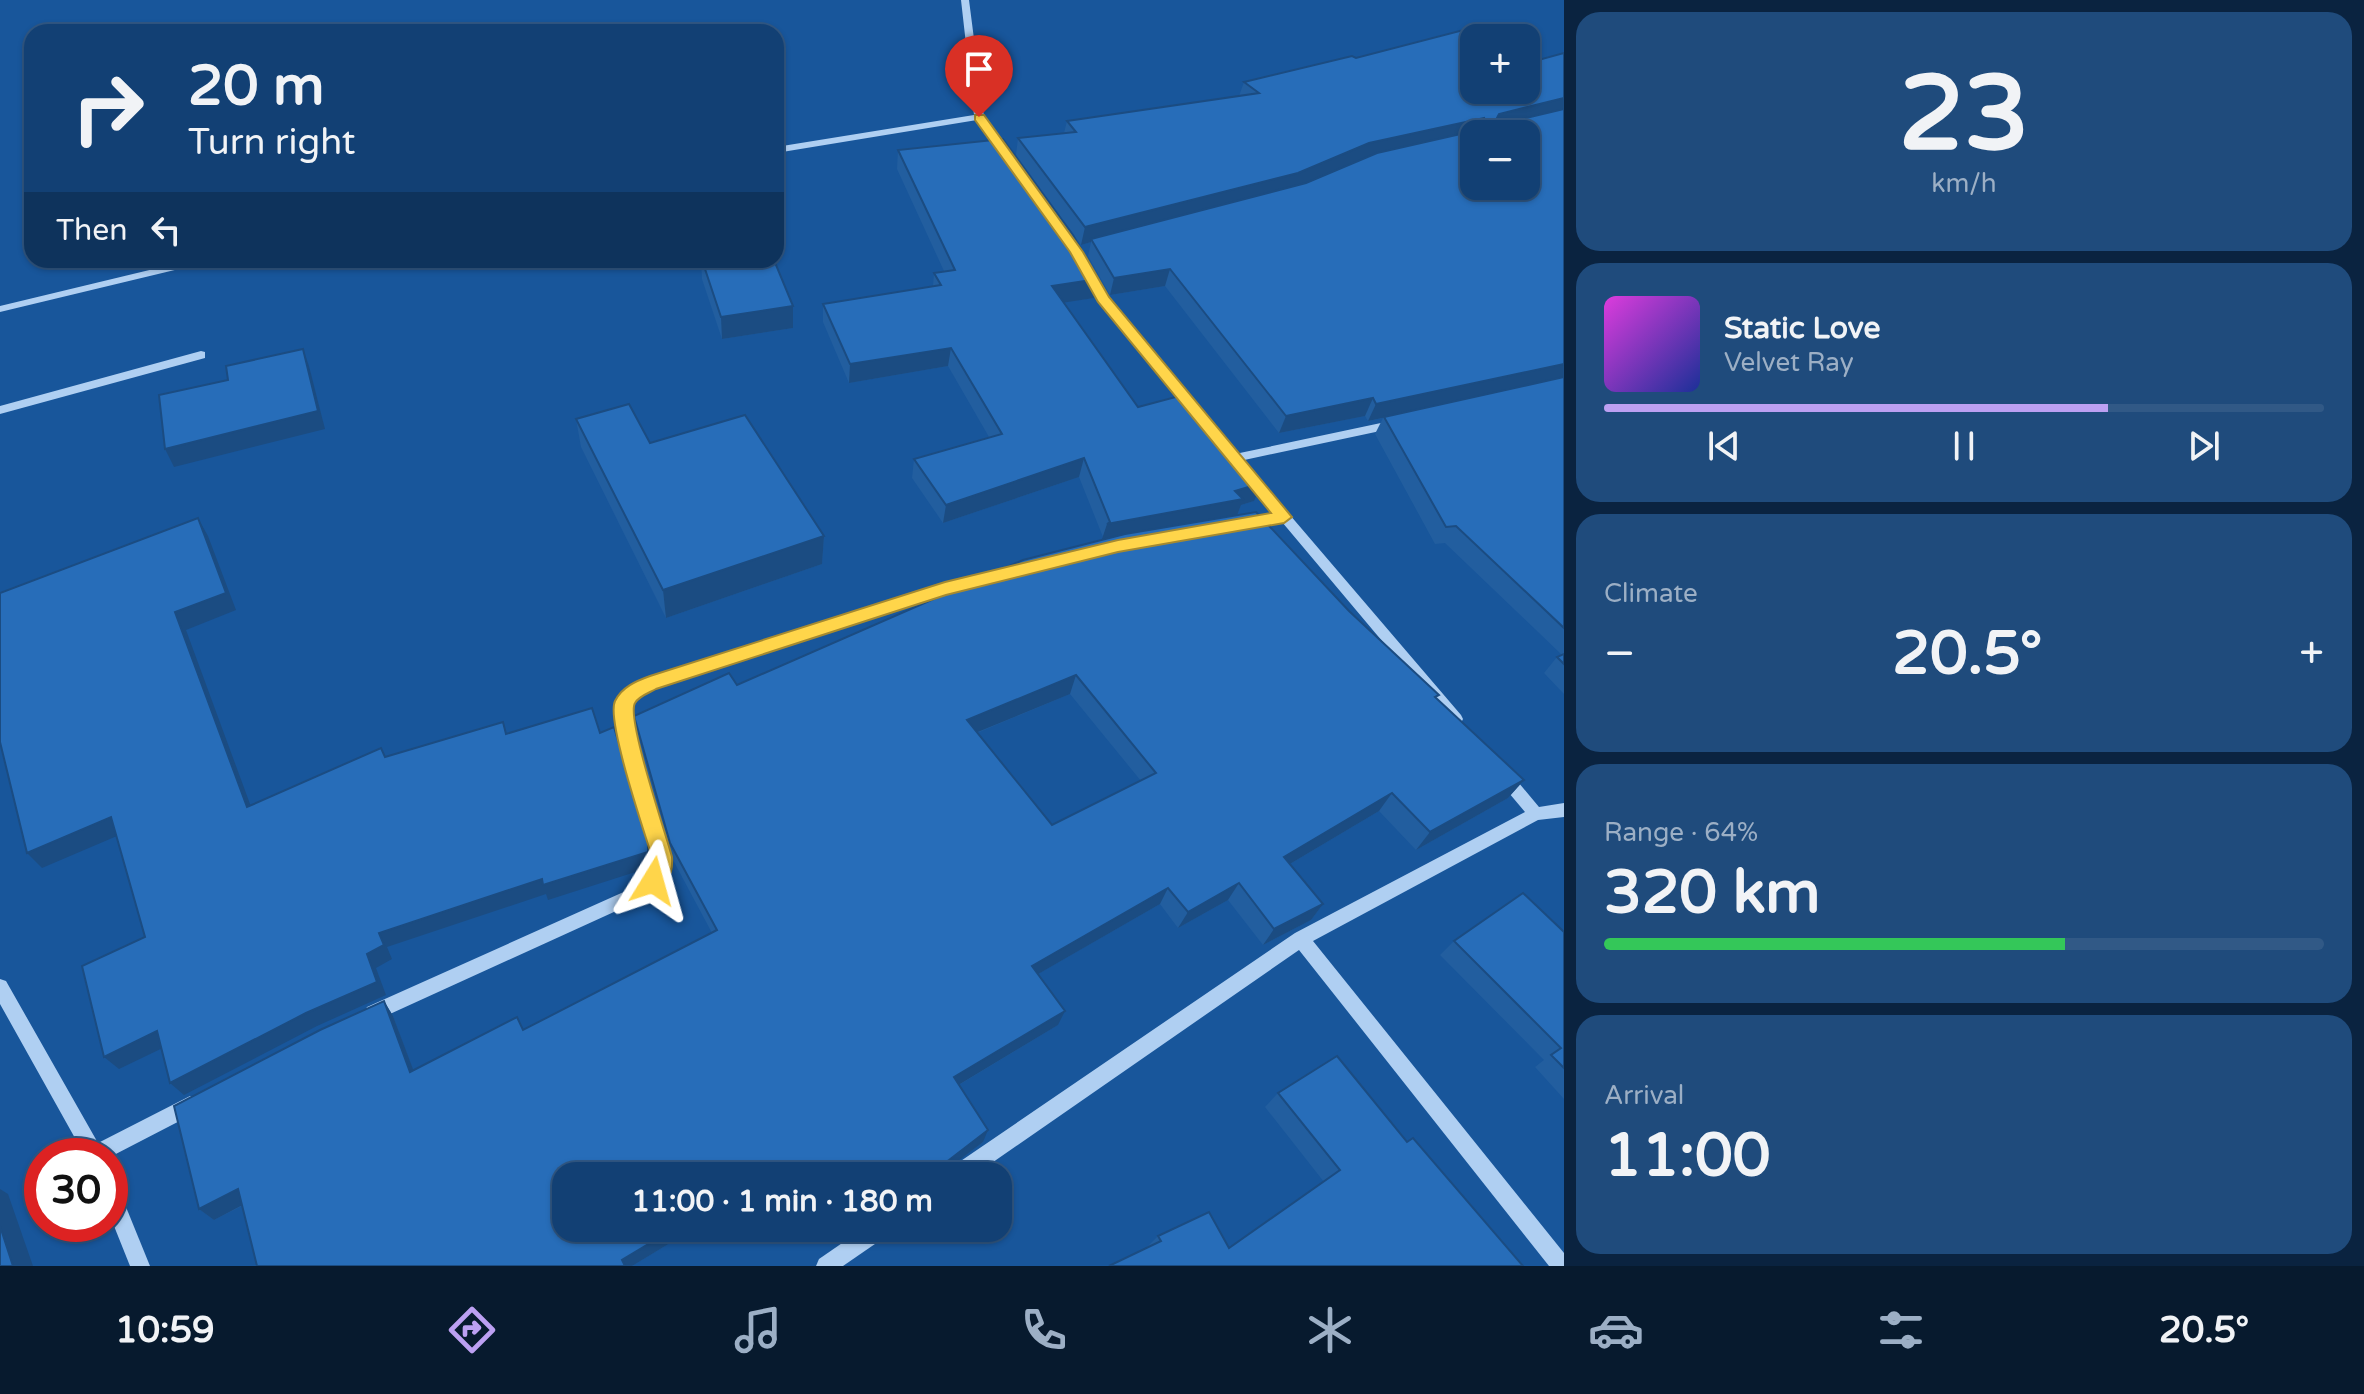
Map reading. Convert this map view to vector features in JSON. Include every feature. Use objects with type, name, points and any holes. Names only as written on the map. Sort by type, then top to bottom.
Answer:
[{"type":"street","points":[[965,0],[979,117],[1015,166]]},
{"type":"street","points":[[784,149],[979,117]]},
{"type":"street","points":[[1083,264],[1103,299],[1204,421]]},
{"type":"street","points":[[0,309],[171,268]]},
{"type":"street","points":[[0,410],[201,355]]},
{"type":"street","points":[[1235,458],[1408,421]]},
{"type":"street","points":[[1225,446],[1466,731]]},
{"type":"street","points":[[1239,525],[1284,517]]},
{"type":"street","points":[[352,1023],[643,891],[662,871],[662,857],[625,730],[623,705],[630,694],[650,684],[733,657],[945,589],[1003,574]]},
{"type":"street","points":[[1496,766],[1536,814]]},
{"type":"street","points":[[976,1162],[1301,939],[1536,814],[1564,810]]},
{"type":"street","points":[[1301,939],[1562,1266]]},
{"type":"street","points":[[0,987],[85,1138]]},
{"type":"street","points":[[128,1139],[203,1099]]},
{"type":"street","points":[[127,1242],[135,1264]]},
{"type":"street","points":[[826,1266],[861,1242]]},
{"type":"building","points":[[1460,31],[1460,104],[1540,104],[1499,114],[1497,118],[1518,120],[1460,120],[1460,123],[1369,143],[1298,173],[1085,227],[1018,138],[1076,132],[1067,121],[1259,93],[1244,82],[1352,56],[1356,58]]},
{"type":"building","points":[[1564,53],[1564,98],[1540,104],[1540,60]]},
{"type":"building","points":[[1564,109],[1564,364],[1376,404],[1373,398],[1286,416],[1170,269],[1114,278],[1091,239],[1306,183],[1377,153],[1460,134],[1460,200],[1540,200],[1540,120],[1518,120]]},
{"type":"building","points":[[1003,139],[1073,235],[1098,279],[1052,286],[1138,407],[1183,395],[1262,483],[1235,491],[1243,499],[1107,524],[1110,522],[1084,458],[946,505],[914,459],[1002,434],[951,348],[850,364],[823,304],[941,285],[934,273],[955,270],[898,150]]},
{"type":"building","points":[[705,268],[777,268],[793,306],[721,317]]},
{"type":"building","points":[[303,349],[318,411],[165,449],[159,395],[228,380],[226,366]]},
{"type":"building","points":[[1564,377],[1564,628],[1456,526],[1446,527],[1384,417]]},
{"type":"building","points":[[629,404],[650,443],[745,415],[824,536],[663,590],[576,419]]},
{"type":"building","points":[[1256,512],[1349,611],[1439,695],[1435,697],[1524,780],[1430,832],[1392,793],[1284,857],[1323,904],[1274,929],[1239,883],[1188,912],[1168,888],[1032,966],[1065,1011],[954,1077],[988,1130],[946,1162],[552,1162],[552,1242],[652,1242],[622,1260],[625,1266],[257,1266],[238,1189],[199,1209],[174,1106],[320,1030],[384,1001],[410,1072],[517,1017],[523,1030],[717,930],[670,843],[634,716],[729,673],[737,685],[1023,560],[1125,534]],"holes":[[[1076,675],[1156,773],[1052,825],[967,720]]]},
{"type":"building","points":[[198,518],[226,593],[175,612],[247,807],[381,748],[385,757],[503,722],[506,734],[592,708],[600,733],[614,727],[648,842],[648,852],[543,885],[542,879],[379,933],[384,945],[367,954],[377,982],[306,1013],[170,1083],[157,1031],[104,1057],[82,966],[145,937],[111,817],[27,853],[0,742],[0,593]]},
{"type":"building","points":[[1523,893],[1564,932],[1564,1068],[1551,1055],[1561,1048],[1454,941]]},
{"type":"building","points":[[1337,1056],[1407,1142],[1413,1138],[1523,1266],[1109,1266],[1161,1241],[1158,1236],[1209,1212],[1229,1248],[1340,1170],[1278,1093]]},
{"type":"building","points":[[0,1226],[13,1266],[0,1266]]},
{"type":"route","points":[[653,881],[662,871],[662,857],[625,730],[623,705],[630,694],[650,684],[945,589],[1118,546],[1284,517],[1103,299],[1077,252],[979,117]]}]
